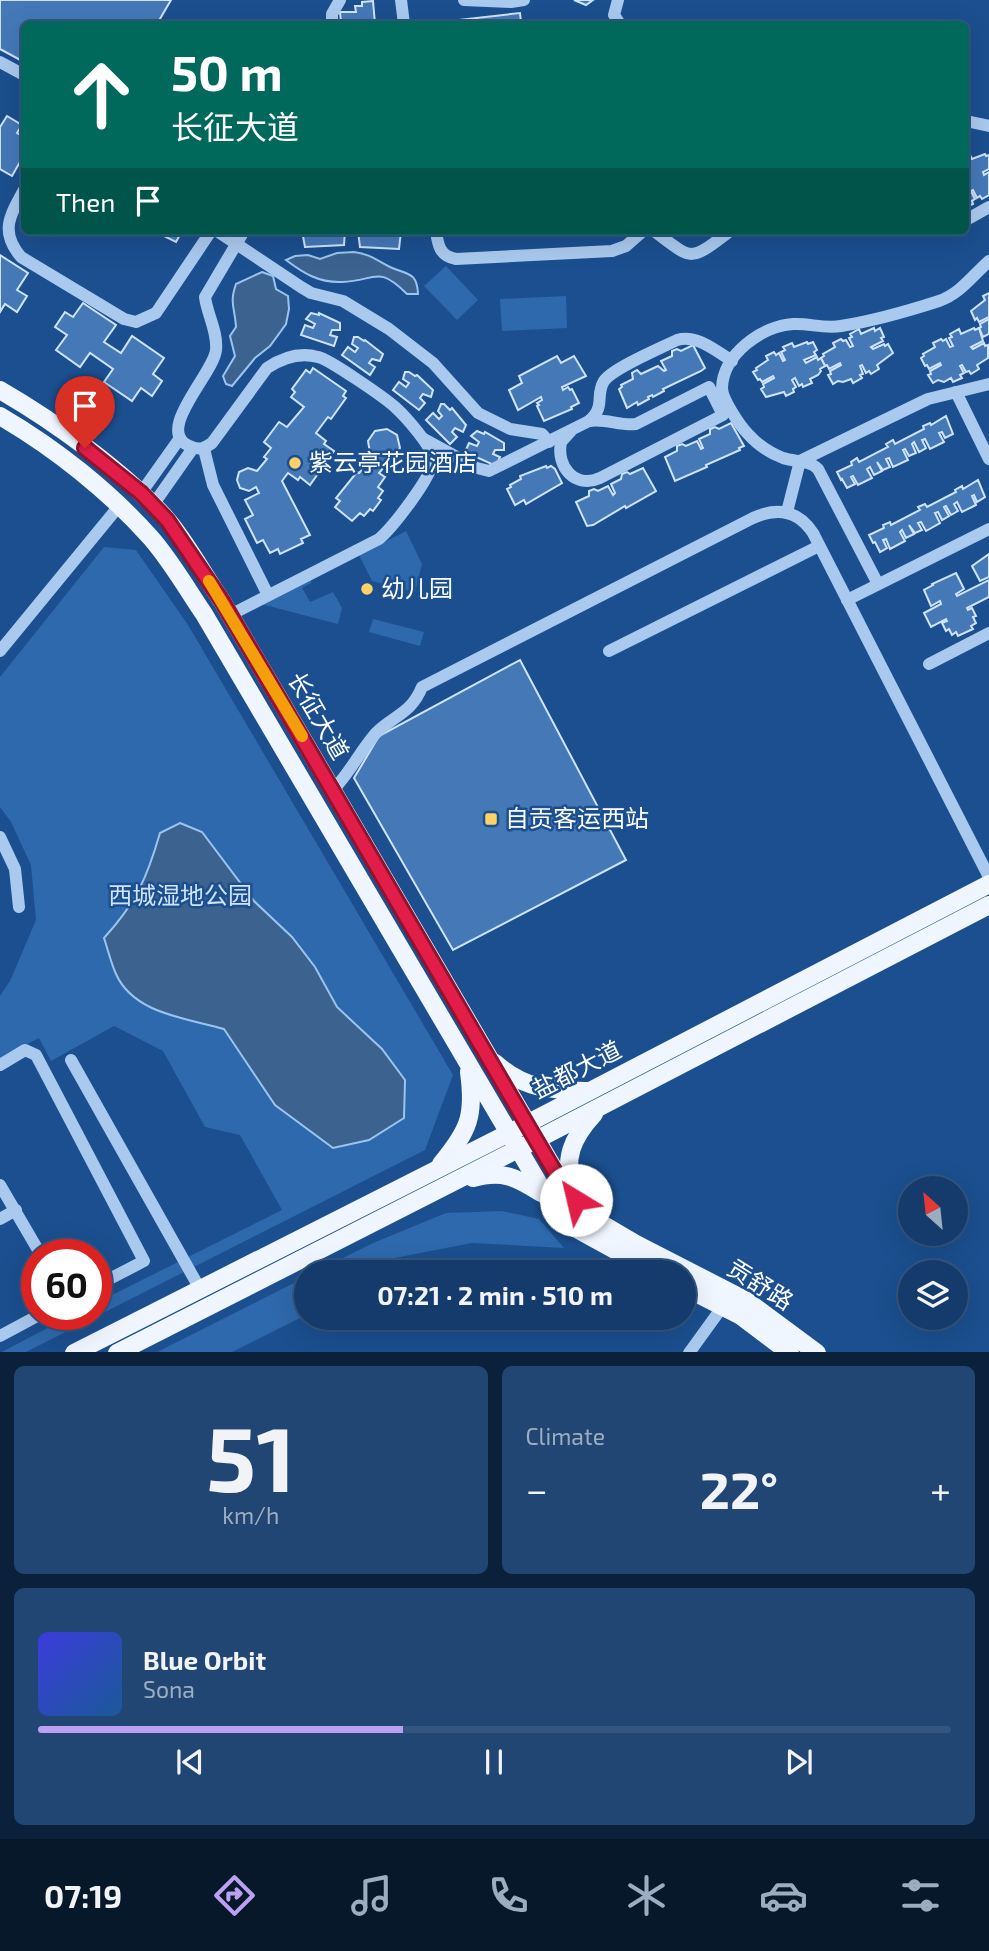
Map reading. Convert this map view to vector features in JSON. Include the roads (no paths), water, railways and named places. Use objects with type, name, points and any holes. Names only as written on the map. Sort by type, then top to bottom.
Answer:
[{"type":"main road","name":"长征大道","points":[[0,390],[34,410],[147,499],[167,520],[230,615],[527,1124]]},
{"type":"main road","name":"长征大道","points":[[0,416],[21,428],[88,478],[153,540],[204,614],[509,1133]]},
{"type":"main road","name":"盐都大道","points":[[76,1352],[527,1124],[989,884]]},
{"type":"main road","name":"盐都大道","points":[[119,1352],[600,1108],[989,905]]},
{"type":"main road","points":[[486,1054],[504,1071],[539,1088],[589,1091]]},
{"type":"main road","points":[[436,1170],[467,1128],[471,1111],[468,1065]]},
{"type":"main road","points":[[576,1200],[567,1172],[571,1152],[581,1129],[600,1108]]},
{"type":"main road","name":"贡舒路","points":[[527,1124],[562,1184],[590,1217],[636,1244],[747,1301],[816,1352]]},
{"type":"main road","points":[[509,1133],[545,1196]]},
{"type":"main road","points":[[446,1186],[488,1174],[507,1175],[523,1181],[545,1196],[575,1228],[633,1260]]},
{"type":"main road","name":"贡舒路","points":[[696,1293],[741,1316],[789,1352]]},
{"type":"street","points":[[332,21],[332,14],[340,0]]},
{"type":"street","points":[[401,0],[404,21]]},
{"type":"street","points":[[464,0],[524,0]]},
{"type":"street","points":[[616,21],[614,15],[618,0]]},
{"type":"street","points":[[0,62],[21,73]]},
{"type":"street","points":[[969,122],[989,126]]},
{"type":"street","points":[[21,195],[9,216],[7,228],[6,239],[13,249],[21,257],[124,319],[136,322],[156,313],[208,235]]},
{"type":"street","points":[[969,218],[989,206]]},
{"type":"street","points":[[223,235],[311,293],[343,301],[389,329],[433,363],[478,413],[510,429],[542,434],[550,442]]},
{"type":"street","points":[[147,499],[180,438],[178,422],[212,364],[216,350],[215,337],[205,297],[241,235]]},
{"type":"street","points":[[436,235],[442,253],[456,259],[612,251],[626,246],[638,235]]},
{"type":"street","points":[[660,235],[687,254],[695,254],[724,235]]},
{"type":"street","points":[[728,413],[722,386],[732,361],[747,344],[769,330],[792,324],[821,328],[840,326],[942,300],[964,286],[989,261]]},
{"type":"street","points":[[421,438],[477,468],[489,471],[589,421],[599,410],[602,386],[610,374],[677,340],[698,340],[732,361]]},
{"type":"street","points":[[147,499],[198,448],[217,439],[267,368],[278,361],[307,355],[321,357],[392,404],[432,454],[430,472]]},
{"type":"street","points":[[800,461],[928,399],[989,384]]},
{"type":"street","points":[[589,421],[636,424],[709,387],[728,413],[764,448],[783,458],[809,463],[818,469]]},
{"type":"street","points":[[956,392],[989,459]]},
{"type":"street","points":[[531,451],[547,450],[556,455],[567,472],[575,478],[593,481],[728,413]]},
{"type":"street","points":[[561,461],[561,442],[571,431]]},
{"type":"street","points":[[180,438],[198,448],[213,485],[268,595]]},
{"type":"street","points":[[819,452],[815,459],[818,469],[878,584]]},
{"type":"street","points":[[230,615],[379,539],[434,467],[447,460],[463,460]]},
{"type":"street","points":[[787,512],[800,461]]},
{"type":"street","points":[[0,651],[119,506]]},
{"type":"street","points":[[333,790],[347,776],[378,732],[416,701],[422,687],[753,518],[766,512],[787,512],[806,523],[820,546],[989,877]]},
{"type":"street","points":[[847,600],[989,529]]},
{"type":"street","points":[[609,651],[820,546]]},
{"type":"street","points":[[929,664],[989,633]]},
{"type":"street","points":[[0,837],[15,869],[19,907]]},
{"type":"street","points":[[0,1065],[25,1051],[36,1055],[144,1261],[112,1278]]},
{"type":"street","points":[[71,1060],[200,1289]]},
{"type":"street","points":[[0,1185],[32,1239]]},
{"type":"street","points":[[0,1219],[16,1210]]},
{"type":"street","points":[[690,1352],[723,1306]]},
{"type":"street","points":[[0,1336],[21,1325]]},
{"type":"place","name":"紫云亭花园酒店","points":[[295,463]]},
{"type":"place","name":"幼儿园","points":[[367,589]]},
{"type":"place","name":"自贡客运西站","points":[[491,819]]},
{"type":"park label","name":"西城湿地公园","points":[[180,896]]}]
